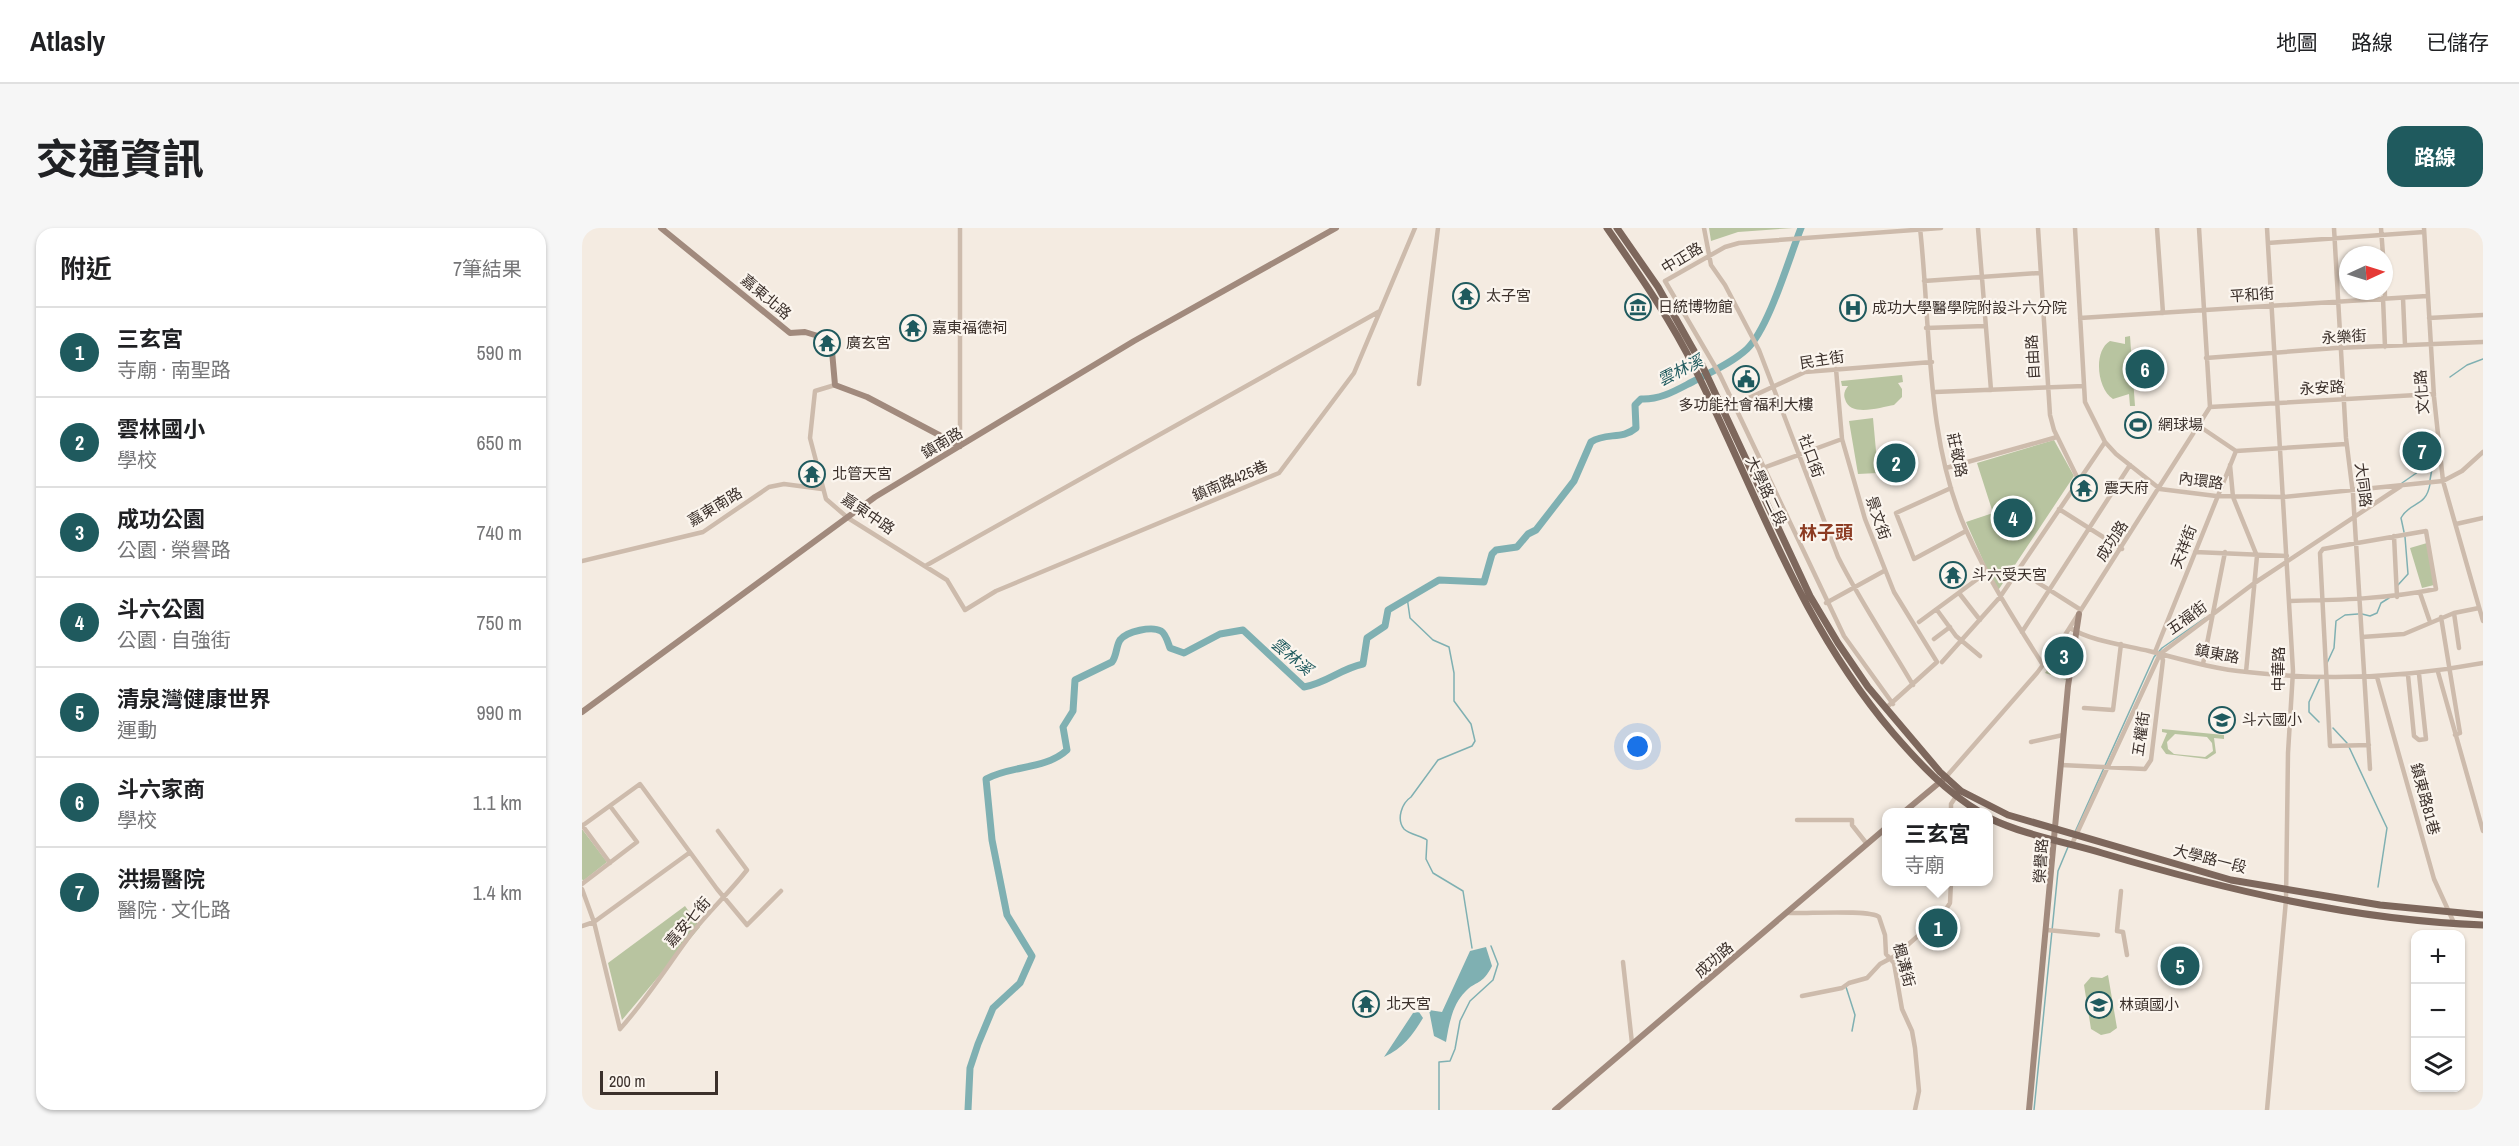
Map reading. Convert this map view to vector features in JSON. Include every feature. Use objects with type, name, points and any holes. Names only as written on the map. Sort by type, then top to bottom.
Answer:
[{"type":"main road","name":"嘉東北路","points":[[661,228],[790,333],[805,332],[831,340],[835,385]]},
{"type":"main road","name":"鎮南路","points":[[582,712],[876,497],[1134,341],[1336,228]]},
{"type":"main road","name":"大學路二段","points":[[1607,228],[1650,292],[1695,370],[1706,382],[1723,410],[1810,596],[1827,624],[1868,687],[1943,780]]},
{"type":"main road","name":"大學路二段","points":[[1617,228],[1659,287],[1702,365],[1706,382],[1736,459],[1803,602],[1843,668],[1876,713],[1943,780]]},
{"type":"main road","points":[[835,385],[867,397],[960,446]]},
{"type":"main road","points":[[1736,459],[1744,455]]},
{"type":"main road","name":"榮譽路","points":[[2029,1110],[2047,930],[2072,630],[2080,612]]},
{"type":"main road","points":[[1820,630],[1827,624]]},
{"type":"main road","points":[[1910,808],[1943,780],[1955,797],[1972,808]]},
{"type":"main road","name":"大學路一段","points":[[1943,780],[2008,816],[2231,880],[2380,905],[2483,915]]},
{"type":"main road","name":"大學路一段","points":[[1993,819],[2054,840],[2229,889],[2386,917],[2483,925]]},
{"type":"main road","name":"成功路","points":[[1555,1110],[1882,831]]},
{"type":"street","points":[[960,228],[960,446]]},
{"type":"street","name":"鎮南路425巷","points":[[965,610],[996,591],[1279,473],[1354,373],[1414,228]]},
{"type":"street","points":[[1419,384],[1438,228]]},
{"type":"street","name":"社口街","points":[[1704,228],[1707,256],[1759,350],[1819,514],[1853,587],[1870,611],[1913,685]]},
{"type":"street","points":[[1857,228],[1858,236]]},
{"type":"street","name":"中正路","points":[[1650,292],[1707,256],[1739,243],[1858,236],[1941,228]]},
{"type":"street","points":[[1978,228],[1991,390]]},
{"type":"street","name":"自由路","points":[[2038,228],[2046,386],[2050,415],[2057,437],[2078,479]]},
{"type":"street","name":"內環路","points":[[2075,228],[2085,402],[2105,442],[2160,489],[2216,496],[2283,497],[2430,483],[2443,481],[2462,471],[2483,452]]},
{"type":"street","points":[[2157,228],[2163,313]]},
{"type":"street","points":[[2199,228],[2210,407]]},
{"type":"street","name":"中華路","points":[[2267,228],[2293,675],[2288,753],[2286,900],[2267,1110]]},
{"type":"street","name":"大同路","points":[[2334,228],[2343,399],[2356,541],[2370,769]]},
{"type":"street","points":[[2381,228],[2383,246]]},
{"type":"street","name":"莊敬路","points":[[1920,229],[1926,328],[1946,468],[1966,531],[2000,597],[2043,665]]},
{"type":"street","points":[[2268,243],[2382,236],[2424,230]]},
{"type":"street","name":"文化路","points":[[2424,230],[2434,394],[2443,481],[2483,621]]},
{"type":"street","points":[[1924,281],[2039,273]]},
{"type":"street","name":"大學路二段","points":[[1665,281],[1720,375],[1844,636],[1893,704]]},
{"type":"street","name":"平和街","points":[[2393,298],[2427,296]]},
{"type":"street","points":[[2403,298],[2405,345]]},
{"type":"street","name":"平和街","points":[[2080,318],[2353,300]]},
{"type":"street","points":[[2384,300],[2385,346]]},
{"type":"street","points":[[927,565],[1380,311]]},
{"type":"street","points":[[2429,318],[2483,315]]},
{"type":"street","points":[[1926,328],[1985,326]]},
{"type":"street","name":"永樂街","points":[[2206,358],[2340,348],[2483,342]]},
{"type":"street","name":"民主街","points":[[1723,410],[1805,372],[1932,362]]},
{"type":"street","name":"景文街","points":[[1836,369],[1842,439],[1864,519],[1884,571],[1939,662]]},
{"type":"street","name":"嘉東中路","points":[[835,385],[815,391],[810,438],[826,500],[848,518],[947,579],[965,610]]},
{"type":"street","points":[[1935,392],[2084,386]]},
{"type":"street","name":"永安路","points":[[2210,407],[2434,394]]},
{"type":"street","name":"成功路","points":[[2080,612],[2210,407]]},
{"type":"street","points":[[2199,426],[2236,452],[2346,444]]},
{"type":"street","points":[[1946,468],[2057,437]]},
{"type":"street","points":[[1763,468],[1842,439]]},
{"type":"street","points":[[1886,708],[1961,641],[2000,597],[2105,442]]},
{"type":"street","name":"天祥街","points":[[2157,653],[2216,496],[2236,452]]},
{"type":"street","points":[[2478,456],[2483,463]]},
{"type":"street","points":[[2022,632],[2130,465]]},
{"type":"street","points":[[2230,465],[2233,496],[2258,556],[2253,582],[2246,672]]},
{"type":"street","name":"嘉東南路","points":[[582,561],[703,532],[769,487],[784,484],[822,489]]},
{"type":"street","name":"五福街","points":[[2072,844],[2157,653],[2253,582],[2398,486]]},
{"type":"street","points":[[1952,488],[1896,513],[1914,559],[1966,531]]},
{"type":"street","points":[[2059,509],[2122,549]]},
{"type":"street","points":[[2456,524],[2483,519]]},
{"type":"street","points":[[2290,601],[2324,601],[2392,597],[2436,590],[2426,531],[2356,541],[2321,551],[2324,601],[2326,667],[2323,678],[2330,746],[2369,745]]},
{"type":"street","points":[[2392,597],[2396,586],[2394,536]]},
{"type":"street","points":[[2195,552],[2225,552],[2287,560]]},
{"type":"street","points":[[2203,664],[2225,552]]},
{"type":"street","points":[[2018,570],[2080,612]]},
{"type":"street","points":[[1827,603],[1884,571]]},
{"type":"street","points":[[1919,622],[1987,572]]},
{"type":"street","points":[[1959,593],[1980,620]]},
{"type":"street","points":[[2420,593],[2430,622]]},
{"type":"street","points":[[1937,610],[1961,641],[1980,656]]},
{"type":"street","points":[[2362,637],[2404,634],[2441,617],[2481,610]]},
{"type":"street","points":[[2454,613],[2459,648]]},
{"type":"street","points":[[2441,617],[2460,733],[2455,735]]},
{"type":"street","points":[[1934,639],[1950,627]]},
{"type":"street","points":[[1943,780],[2072,630]]},
{"type":"street","name":"鎮東路","points":[[2072,630],[2157,653],[2246,672],[2323,678],[2365,678],[2438,672],[2483,663]]},
{"type":"street","points":[[2084,708],[2114,710],[2121,644]]},
{"type":"street","name":"五權街","points":[[2061,765],[2145,770],[2150,765],[2163,660],[2157,653]]},
{"type":"street","points":[[2438,672],[2483,831]]},
{"type":"street","points":[[2408,675],[2414,736],[2419,740],[2426,739],[2419,674]]},
{"type":"street","name":"鎮東路81巷","points":[[2377,677],[2434,879],[2455,924]]},
{"type":"street","points":[[2031,742],[2063,735]]},
{"type":"street","points":[[610,863],[582,826],[640,784],[689,852],[747,925],[781,891]]},
{"type":"street","points":[[1951,808],[1955,797],[1961,791]]},
{"type":"street","points":[[582,884],[637,842],[609,806]]},
{"type":"street","points":[[1797,820],[1852,820],[1852,825],[1867,844]]},
{"type":"street","name":"嘉安七街","points":[[594,922],[620,1029],[644,1003],[666,968],[700,923],[726,897],[747,870],[718,831]]},
{"type":"street","points":[[582,926],[594,922],[689,852]]},
{"type":"street","points":[[1802,996],[1842,988],[1849,983],[1867,978],[1880,964],[1943,914],[1950,903],[1951,886]]},
{"type":"street","points":[[582,888],[594,922]]},
{"type":"street","points":[[2121,891],[2117,931],[2123,932],[2127,955]]},
{"type":"street","name":"楓溝街","points":[[1788,913],[1816,915],[1870,912],[1877,914],[1885,935],[1885,948],[1889,959],[1894,963],[1902,1009],[1912,1030],[1919,1091],[1915,1110]]},
{"type":"street","points":[[2047,930],[2098,935]]},
{"type":"street","points":[[1623,962],[1632,1043]]},
{"type":"green space","points":[[1709,228],[1793,228],[1738,232],[1711,241]]},
{"type":"green space","points":[[2130,336],[2135,406],[2130,406],[2129,394],[2113,399],[2108,394],[2103,387],[2099,370],[2101,353],[2105,346],[2110,341],[2125,344],[2125,337]]},
{"type":"green space","points":[[1902,375],[1903,382],[1898,383],[1902,389],[1902,397],[1894,405],[1859,410],[1848,405],[1845,399],[1844,395],[1848,386],[1842,386],[1841,381]]},
{"type":"green space","points":[[1873,418],[1878,473],[1858,474],[1849,421]]},
{"type":"green space","name":"網球場","points":[[2150,421],[2151,429],[2126,431],[2126,422]]},
{"type":"green space","points":[[2054,440],[2074,476],[1997,592],[1966,522],[1993,513],[1977,463]]},
{"type":"green space","points":[[2427,543],[2434,585],[2422,588],[2410,548]]},
{"type":"green space","points":[[2071,640],[2069,681],[2045,673]]},
{"type":"green space","points":[[2162,729],[2224,735],[2224,739],[2214,738],[2216,753],[2207,759],[2166,754],[2161,747],[2167,733],[2162,732]],"holes":[[[2175,734],[2207,737],[2212,743],[2213,751],[2205,757],[2174,754],[2168,749],[2167,742]]]},
{"type":"green space","points":[[582,829],[607,862],[583,881],[582,879]]},
{"type":"green space","points":[[685,906],[700,927],[622,1020],[608,963]]},
{"type":"green space","points":[[2108,975],[2117,1028],[2101,1035],[2091,1029],[2084,985],[2091,977],[2102,978]]},
{"type":"water","points":[[1486,947],[1492,966],[1482,980],[1465,992],[1457,1003],[1446,1042],[1434,1036],[1429,1010],[1442,1012],[1470,951]]},
{"type":"water","points":[[1419,1012],[1423,1018],[1411,1036],[1397,1050],[1384,1057],[1413,1013]]},
{"type":"waterway","name":"雲林溪","points":[[968,1110],[970,1068],[978,1044],[993,1008],[1020,983],[1032,956],[1007,915],[992,840],[986,779],[1006,771],[1049,761],[1067,750],[1063,727],[1073,711],[1075,680],[1112,662],[1123,637],[1146,629],[1161,631],[1166,636],[1170,648],[1184,653],[1220,634],[1243,630],[1304,687],[1363,664],[1367,638],[1385,626],[1388,610],[1439,580],[1484,582],[1492,554],[1496,550],[1517,547],[1528,534],[1536,530],[1574,481],[1591,442],[1602,437],[1625,434],[1636,428],[1635,405],[1641,399],[1656,398],[1676,390],[1723,366],[1747,349],[1771,309],[1801,228]]},
{"type":"waterway","points":[[2450,377],[2467,365],[2483,359]]},
{"type":"waterway","points":[[2402,483],[2438,458]]},
{"type":"waterway","points":[[2430,480],[2433,463]]},
{"type":"waterway","points":[[2404,532],[2401,518],[2425,497],[2430,484]]},
{"type":"waterway","points":[[2398,585],[2408,574],[2405,537]]},
{"type":"waterway","points":[[1407,597],[1410,618],[1433,640],[1449,647],[1454,673],[1454,701],[1471,724],[1475,741],[1472,746],[1438,760],[1405,803],[1400,821],[1406,831],[1427,840],[1426,859],[1433,873],[1463,891],[1472,948]]},
{"type":"waterway","points":[[2362,614],[2370,616],[2377,613],[2381,603],[2389,598]]},
{"type":"waterway","points":[[2327,663],[2334,648],[2336,621],[2345,615],[2358,614]]},
{"type":"waterway","points":[[2075,832],[2154,657],[2162,648],[2205,618]]},
{"type":"waterway","points":[[2319,722],[2309,712],[2309,702],[2320,678]]},
{"type":"waterway","points":[[2333,728],[2347,743]]},
{"type":"waterway","points":[[2349,747],[2387,828],[2378,887]]},
{"type":"waterway","points":[[2034,1110],[2058,871],[2068,847]]},
{"type":"waterway","points":[[1439,1110],[1439,1062],[1450,1061],[1455,1049],[1460,1021],[1470,1001],[1493,980],[1498,964],[1491,946]]},
{"type":"waterway","points":[[1846,987],[1855,1015],[1852,1031]]},
{"type":"place","name":"太子宮","points":[[1466,296]]},
{"type":"place","name":"日統博物館","points":[[1638,307]]},
{"type":"place","name":"成功大學醫學院附設斗六分院","points":[[1853,308]]},
{"type":"place","name":"嘉東福德祠","points":[[913,328]]},
{"type":"place","name":"廣玄宮","points":[[827,343]]},
{"type":"place","name":"斗六家商","points":[[2145,369]]},
{"type":"place","name":"多功能社會福利大樓","points":[[1746,379]]},
{"type":"place","name":"網球場","points":[[2138,425]]},
{"type":"place","name":"洪揚醫院","points":[[2422,451]]},
{"type":"place","name":"雲林國小","points":[[1896,463]]},
{"type":"place","name":"北管天宮","points":[[812,474]]},
{"type":"place","name":"震天府","points":[[2084,488]]},
{"type":"place","name":"斗六公園","points":[[2013,518]]},
{"type":"place","name":"斗六受天宮","points":[[1953,575]]},
{"type":"place","name":"成功公園","points":[[2064,656]]},
{"type":"place","name":"斗六國小","points":[[2222,720]]},
{"type":"place","name":"三玄宮","points":[[1938,928]]},
{"type":"place","name":"清泉灣健康世界","points":[[2180,966]]},
{"type":"place","name":"北天宮","points":[[1366,1004]]},
{"type":"place","name":"林頭國小","points":[[2099,1005]]},
{"type":"district","name":"林子頭","points":[[1826,533]]}]
